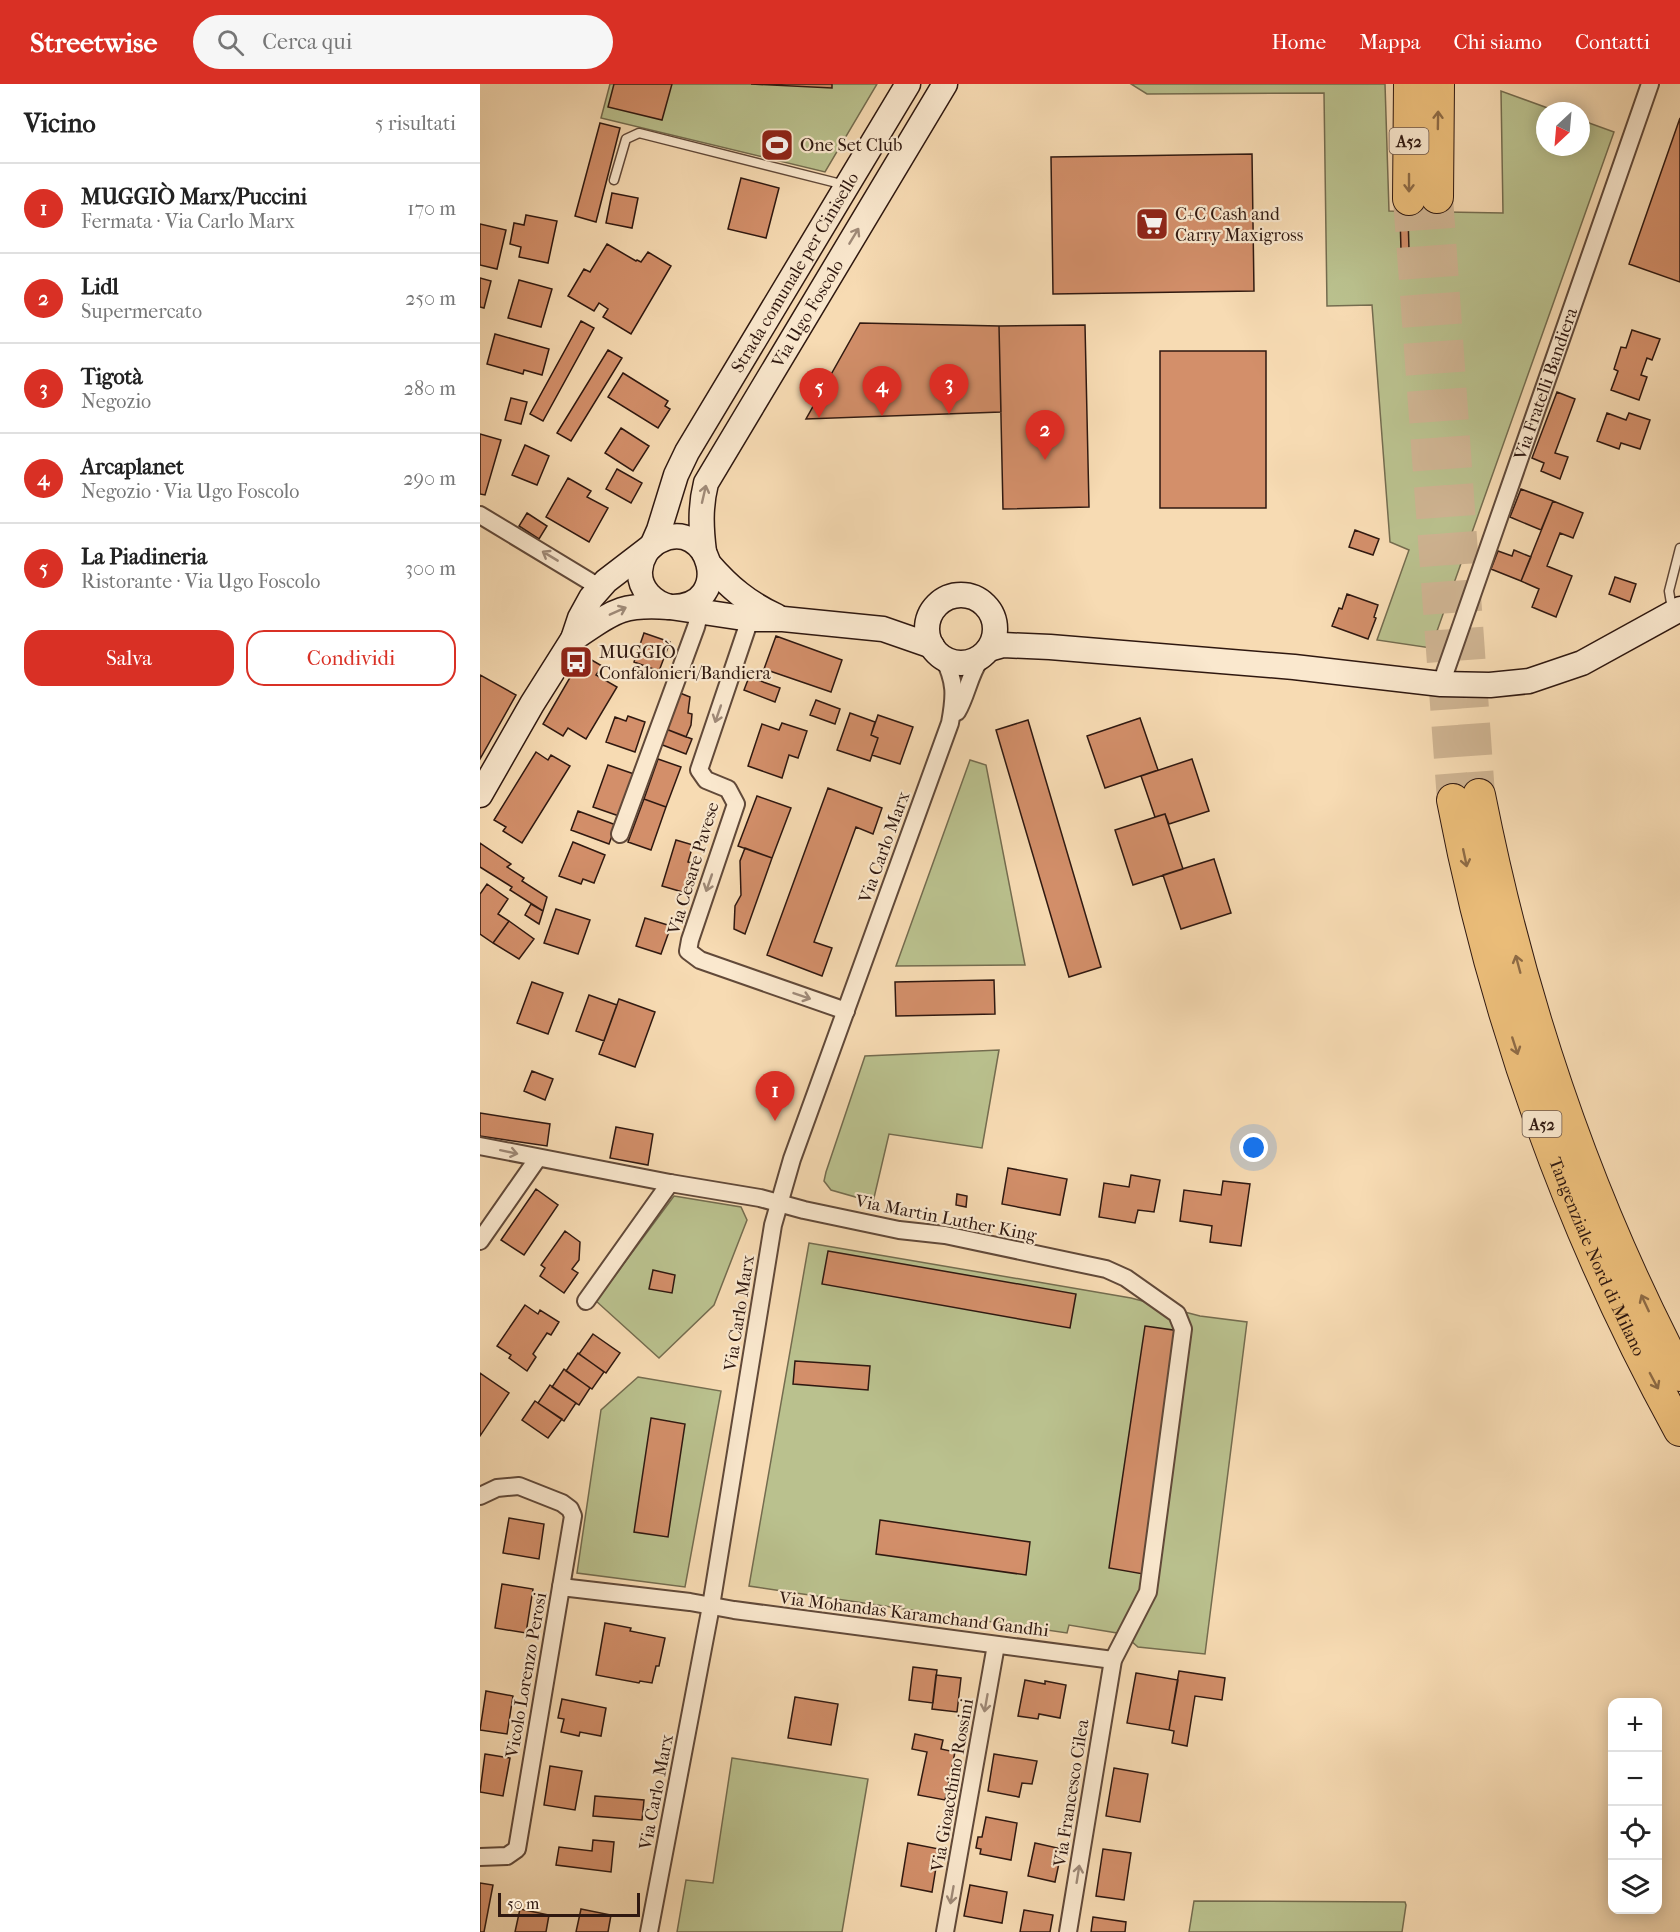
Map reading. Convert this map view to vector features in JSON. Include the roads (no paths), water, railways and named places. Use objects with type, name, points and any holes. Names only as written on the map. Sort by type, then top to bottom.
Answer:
[{"type":"highway","name":"A52","points":[[1410,84],[1423,198],[1438,84]]},
{"type":"highway","name":"Tangenziale Nord di Milano","points":[[1680,1375],[1615,1238],[1560,1098],[1510,932],[1466,798],[1468,875],[1512,1037],[1573,1206],[1608,1288],[1680,1430]]},
{"type":"street","name":"Strada comunale per Cinisello","points":[[651,547],[659,530],[676,475],[687,452],[908,84]]},
{"type":"street","name":"Via Ugo Foscolo","points":[[708,566],[700,519],[706,483],[945,84]]},
{"type":"street","name":"Via Fratelli Bandiera","points":[[1441,684],[1650,84]]},
{"type":"street","points":[[480,515],[599,587]]},
{"type":"street","points":[[480,795],[532,704],[573,639],[586,606],[599,587],[664,539],[678,537],[693,542],[708,566],[734,591],[783,619]]},
{"type":"street","points":[[651,547],[641,563],[642,582],[652,598],[671,607],[685,606],[703,594],[708,566]]},
{"type":"street","points":[[620,834],[693,638],[708,566]]},
{"type":"street","points":[[883,629],[958,596],[970,597],[980,601],[989,609],[994,619],[996,632],[993,644],[985,653]]},
{"type":"street","points":[[937,651],[927,635],[932,612],[939,603]]},
{"type":"street","points":[[573,639],[621,609],[637,605],[671,607],[750,619],[783,619],[883,629],[937,651],[958,663],[970,662],[1003,645],[1294,667],[1441,684],[1490,685],[1529,681],[1582,663],[1676,611]]},
{"type":"street","name":"Via Cesare Pavese","points":[[750,619],[699,770],[706,780],[728,789],[736,804],[688,951],[700,960],[846,1011]]},
{"type":"street","points":[[994,619],[1021,636],[1050,647]]},
{"type":"street","name":"Via Carlo Marx","points":[[649,1932],[711,1606],[771,1237],[792,1159],[950,723],[954,685],[937,651]]},
{"type":"street","name":"Via Carlo Marx","points":[[950,723],[962,702],[973,672],[985,653]]},
{"type":"street","name":"Via Martin Luther King","points":[[480,1146],[760,1198],[889,1227],[945,1235],[1106,1269],[1126,1278],[1177,1314],[1183,1329],[1148,1592],[1113,1660]]},
{"type":"street","points":[[480,1241],[538,1158]]},
{"type":"street","points":[[586,1301],[670,1183]]},
{"type":"street","points":[[480,1496],[497,1488],[519,1486],[562,1503],[570,1509],[573,1516],[561,1587]]},
{"type":"street","name":"Vicolo Lorenzo Perosi","points":[[480,1857],[507,1856],[517,1849],[561,1587],[711,1606]]},
{"type":"street","name":"Via Mohandas Karamchand Gandhi","points":[[711,1606],[1113,1660]]},
{"type":"street","name":"Via Gioacchino Rossini","points":[[945,1932],[996,1645]]},
{"type":"street","name":"Via Francesco Cilea","points":[[1068,1932],[1113,1660]]},
{"type":"lane","points":[[614,180],[626,140],[639,133],[847,186]]},
{"type":"lane","points":[[1676,611],[1669,591],[1680,548]]},
{"type":"tunnel","points":[[1437,197],[1479,795]]},
{"type":"tunnel","points":[[1409,199],[1453,800]]},
{"type":"place","name":"One Set Club","points":[[777,145]]},
{"type":"place","name":"C+C Cash and Carry Maxigross","points":[[1152,224]]},
{"type":"place","name":"Tigotà","points":[[949,414]]},
{"type":"place","name":"Arcaplanet","points":[[882,416]]},
{"type":"place","name":"La Piadineria","points":[[819,418]]},
{"type":"place","name":"Lidl","points":[[1045,460]]},
{"type":"place","name":"MUGGIÒ Confalonieri/Bandiera","points":[[576,662]]},
{"type":"place","name":"MUGGIÒ Marx/Puccini","points":[[775,1121]]}]
